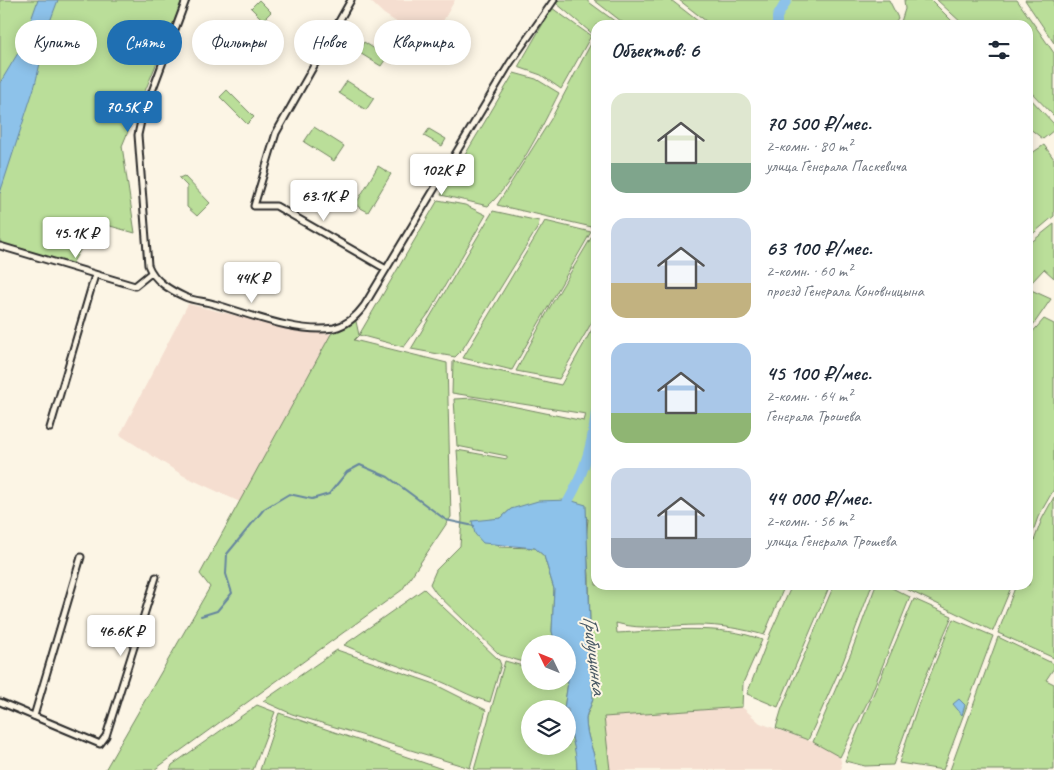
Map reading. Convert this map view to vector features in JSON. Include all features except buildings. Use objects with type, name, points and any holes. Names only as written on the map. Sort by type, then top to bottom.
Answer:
[{"type":"street","points":[[186,0],[141,121],[138,135],[148,265],[151,273],[164,285],[185,297],[273,321],[318,329],[342,325],[356,316],[510,63],[552,1]]},
{"type":"street","points":[[351,0],[276,133],[254,206],[276,206],[386,269]]},
{"type":"street","points":[[0,246],[135,286],[151,273]]},
{"type":"street","points":[[50,428],[95,274]]},
{"type":"street","points":[[34,716],[81,557]]},
{"type":"street","points":[[0,702],[100,744],[106,736],[156,577]]},
{"type":"shaded area","points":[[369,0],[455,0],[444,20],[393,20]]},
{"type":"shaded area","points":[[188,304],[292,329],[331,334],[240,502],[184,476],[120,435]]},
{"type":"shaded area","points":[[742,707],[760,723],[813,742],[840,757],[842,767],[840,770],[610,770],[604,717]]},
{"type":"green space","points":[[0,0],[183,0],[175,20],[107,20],[107,65],[156,65],[122,146],[135,233],[96,222],[72,264],[0,246]]},
{"type":"green space","points":[[259,0],[271,12],[263,20],[251,8]]},
{"type":"green space","points":[[559,0],[586,0],[613,20],[591,20],[591,33],[556,3]]},
{"type":"green space","points":[[594,0],[671,0],[697,20],[620,20]]},
{"type":"green space","points":[[679,0],[889,0],[898,18],[897,20],[705,20]]},
{"type":"green space","points":[[904,0],[931,0],[951,20],[902,20],[905,9]]},
{"type":"green space","points":[[937,0],[1017,0],[1031,20],[959,20]]},
{"type":"green space","points":[[1025,0],[1054,0],[1054,43]]},
{"type":"green space","points":[[552,8],[591,36],[561,89],[541,75],[518,67]]},
{"type":"green space","points":[[1033,23],[1054,53],[1054,116],[1033,94]]},
{"type":"green space","points":[[364,42],[374,49],[374,62],[364,56]]},
{"type":"green space","points":[[591,44],[591,227],[497,205],[551,119]]},
{"type":"green space","points":[[514,73],[536,79],[559,93],[518,169],[488,206],[441,195]]},
{"type":"green space","points":[[347,81],[374,98],[366,110],[339,93]]},
{"type":"green space","points":[[227,90],[254,117],[247,124],[220,97]]},
{"type":"green space","points":[[1033,101],[1054,124],[1054,130],[1043,139],[1033,131]]},
{"type":"green space","points":[[314,127],[344,146],[334,161],[304,142]]},
{"type":"green space","points":[[429,129],[446,139],[442,146],[424,136]]},
{"type":"green space","points":[[1044,145],[1054,159],[1054,216],[1033,234],[1033,152]]},
{"type":"green space","points":[[378,166],[391,174],[368,212],[357,206],[357,202]]},
{"type":"green space","points":[[184,176],[210,203],[197,216],[187,207],[187,186],[179,178]]},
{"type":"green space","points":[[438,200],[465,205],[486,215],[429,313],[404,347],[359,335]]},
{"type":"green space","points":[[493,211],[539,221],[538,227],[462,350],[455,357],[411,349]]},
{"type":"green space","points":[[545,221],[591,232],[512,370],[463,358]]},
{"type":"green space","points":[[1054,224],[1054,278],[1044,269],[1033,281],[1033,241]]},
{"type":"green space","points":[[591,238],[591,324],[559,379],[516,371],[550,307]]},
{"type":"green space","points":[[1033,291],[1051,299],[1033,325]]},
{"type":"green space","points":[[355,317],[359,335],[354,340],[447,363],[451,517],[402,590],[154,770],[105,770],[210,587],[200,574],[331,334]]},
{"type":"green space","points":[[1044,319],[1054,324],[1054,489],[1038,517],[1033,531],[1033,331]]},
{"type":"green space","points":[[591,331],[591,590],[783,590],[764,635],[740,629],[715,626],[636,627],[616,623],[617,633],[691,629],[729,631],[762,640],[743,683],[742,707],[604,717],[610,770],[597,770],[586,726],[586,719],[593,699],[592,682],[596,670],[586,643],[590,624],[586,539],[588,519],[511,509],[501,518],[493,521],[499,547],[535,548],[544,556],[554,589],[553,635],[521,635],[521,661],[500,655],[436,593],[430,584],[436,570],[460,546],[462,519],[457,450],[507,459],[507,456],[457,446],[454,399],[473,398],[584,421],[586,414],[452,393],[453,361],[561,385]]},
{"type":"green space","points":[[1054,497],[1054,658],[998,633],[1014,590],[1033,590],[1033,543],[1042,519]]},
{"type":"green space","points":[[424,589],[499,660],[501,665],[490,702],[344,645]]},
{"type":"green space","points":[[790,590],[828,590],[778,707],[747,694],[770,634]]},
{"type":"green space","points":[[832,590],[870,590],[843,662],[808,740],[776,728],[782,708]]},
{"type":"green space","points":[[874,590],[896,590],[910,597],[870,697],[840,757],[813,742],[851,653]]},
{"type":"green space","points":[[908,590],[1010,590],[993,631]]},
{"type":"green space","points":[[914,599],[952,616],[923,683],[893,765],[865,766],[845,761]]},
{"type":"green space","points":[[953,619],[993,636],[943,770],[899,763],[918,705]]},
{"type":"green space","points":[[998,637],[1054,664],[1054,668],[1046,680],[1054,684],[1054,770],[950,770]]},
{"type":"green space","points":[[337,650],[432,683],[486,710],[470,768],[292,714],[263,701]]},
{"type":"green space","points":[[505,661],[521,665],[521,690],[567,690],[565,700],[521,700],[521,755],[576,755],[576,752],[577,770],[474,770]]},
{"type":"green space","points":[[257,705],[275,712],[253,770],[170,770],[172,765]]},
{"type":"green space","points":[[279,713],[445,770],[260,770]]},
{"type":"water","points":[[38,0],[58,0],[50,20],[31,20]]},
{"type":"water","points":[[15,58],[15,65],[40,65],[35,85],[0,193],[0,83]]},
{"type":"water","points":[[569,500],[586,505],[590,624],[586,643],[596,670],[592,682],[593,699],[586,719],[587,732],[597,770],[577,770],[576,700],[565,700],[567,690],[576,690],[576,635],[553,635],[554,589],[544,556],[535,548],[483,543],[475,534],[472,521],[501,518],[511,509],[538,501]]},
{"type":"water","points":[[959,699],[965,705],[962,715],[953,704]]},
{"type":"waterway","name":"Грибущинка","points":[[777,20],[787,0]]},
{"type":"waterway","name":"Грибущинка","points":[[562,511],[575,488],[585,464],[591,442]]},
{"type":"waterway","points":[[201,616],[217,611],[232,593],[226,574],[227,554],[264,509],[289,494],[312,499],[329,494],[347,472],[360,465],[388,477],[446,520],[474,526]]}]
